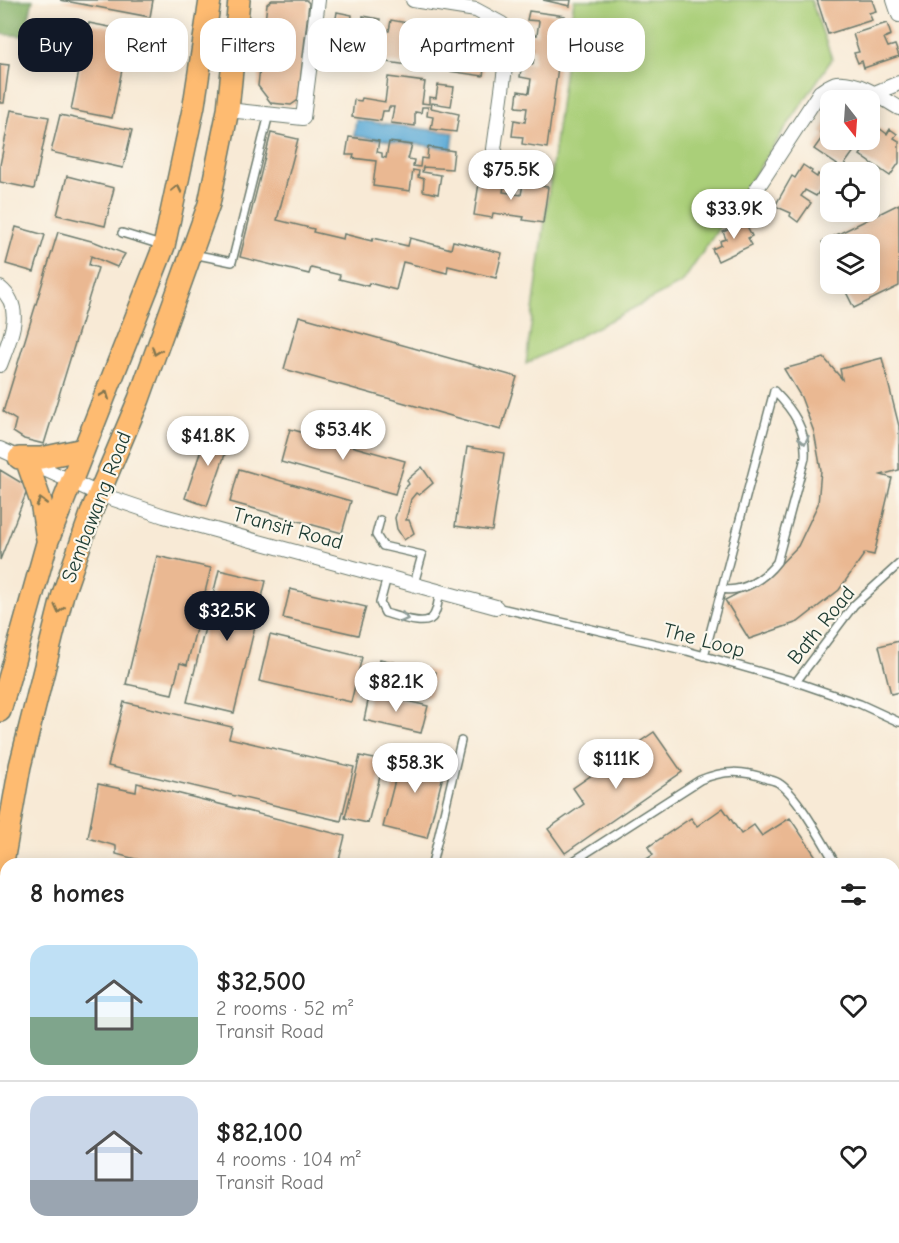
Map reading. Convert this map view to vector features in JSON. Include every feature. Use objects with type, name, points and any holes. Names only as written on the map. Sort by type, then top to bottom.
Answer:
[{"type":"main road","name":"Sembawang Road","points":[[0,711],[47,543],[164,246],[194,105],[210,0]]},
{"type":"main road","name":"Sembawang Road","points":[[4,858],[20,766],[63,594],[99,494],[143,389],[208,204],[228,110],[239,0]]},
{"type":"main road","points":[[15,456],[40,458],[84,449]]},
{"type":"main road","points":[[15,456],[41,502],[47,543]]},
{"type":"street","points":[[228,110],[303,118],[318,0]]},
{"type":"street","points":[[413,0],[476,10],[502,24],[508,46],[494,149],[497,156]]},
{"type":"street","points":[[894,0],[899,15]]},
{"type":"street","points":[[823,90],[835,83],[866,90]]},
{"type":"street","points":[[880,91],[899,83]]},
{"type":"street","points":[[756,190],[820,92]]},
{"type":"street","points":[[880,96],[899,108]]},
{"type":"street","points":[[0,288],[13,304],[14,318],[12,332],[0,365]]},
{"type":"street","name":"Transit Road","points":[[15,456],[99,494],[164,516],[496,607]]},
{"type":"lane","points":[[191,254],[232,262],[269,114]]},
{"type":"lane","points":[[122,233],[164,246]]},
{"type":"lane","points":[[704,656],[774,391],[785,402],[804,433],[805,458],[777,561],[771,570],[741,588],[730,591],[722,589]]},
{"type":"lane","points":[[380,520],[376,535],[383,546],[422,555],[414,584]]},
{"type":"lane","name":"Bath Road","points":[[796,682],[854,605],[899,564]]},
{"type":"lane","points":[[387,577],[380,603],[385,613],[422,623],[430,621],[434,617],[440,592]]},
{"type":"lane","name":"The Loop","points":[[496,607],[704,656],[796,682],[860,704],[899,722]]},
{"type":"lane","points":[[433,858],[461,741]]},
{"type":"lane","points":[[577,858],[700,780],[719,772],[737,771],[780,784],[795,799],[832,858]]},
{"type":"green space","points":[[0,0],[33,0],[28,18],[18,18],[18,36],[0,34]]},
{"type":"green space","points":[[574,0],[811,0],[832,59],[682,283],[526,364],[565,72],[645,72],[645,18],[572,18]]},
{"type":"water","points":[[356,120],[454,133],[452,149],[354,136]]},
{"type":"building","points":[[60,0],[153,0],[150,17]]},
{"type":"building","points":[[272,0],[306,0],[309,3],[298,100],[291,105],[271,103],[258,86],[260,72],[296,72],[296,18],[265,18],[267,4]]},
{"type":"building","points":[[543,0],[571,0],[570,6]]},
{"type":"building","points":[[817,0],[872,0],[876,11],[869,13],[872,20],[828,34]]},
{"type":"building","points":[[529,11],[565,16],[565,18],[547,18],[547,72],[557,72],[547,148],[522,144],[523,137],[512,136],[514,120],[525,122],[527,108],[516,107],[518,91],[529,93],[531,79],[520,77],[521,72],[535,72],[535,35],[537,35],[539,21],[535,21],[535,18],[527,18]]},
{"type":"building","points":[[337,12],[352,15],[352,18],[336,18]]},
{"type":"building","points":[[391,20],[399,21],[399,64],[387,62],[387,31],[389,31]]},
{"type":"building","points":[[887,23],[891,35],[884,38],[888,47],[895,45],[899,56],[864,68],[862,61],[858,63],[854,53],[859,52],[853,34]]},
{"type":"building","points":[[93,24],[105,26],[105,72],[122,72],[112,118],[71,110],[79,72],[93,72]]},
{"type":"building","points":[[0,64],[9,65],[4,103],[0,103]]},
{"type":"building","points":[[455,72],[484,72],[483,76]]},
{"type":"building","points":[[388,77],[425,82],[422,103],[429,104],[429,97],[436,98],[438,85],[454,87],[451,106],[432,103],[431,108],[459,114],[456,132],[431,129],[433,117],[427,116],[428,107],[422,107],[421,113],[415,112],[415,126],[391,123],[394,107],[383,111],[381,121],[352,117],[354,100],[361,101],[362,98],[385,102]]},
{"type":"building","points":[[11,110],[49,117],[34,189],[0,182],[0,165]]},
{"type":"building","points":[[60,115],[132,130],[123,168],[51,152]]},
{"type":"building","points":[[880,129],[887,134],[890,129],[897,134],[894,138],[899,141],[899,163],[890,176],[880,169],[880,162],[870,162],[860,155],[864,150],[880,150]]},
{"type":"building","points":[[271,133],[298,139],[277,220],[343,239],[344,234],[408,246],[410,238],[451,249],[453,241],[502,253],[496,278],[448,266],[447,273],[403,262],[396,290],[339,279],[340,275],[311,268],[309,274],[240,257]]},
{"type":"building","points":[[349,137],[379,141],[377,152],[382,153],[382,157],[386,158],[389,142],[412,145],[408,159],[414,160],[413,166],[420,167],[421,158],[427,159],[428,147],[454,151],[452,169],[423,167],[422,172],[441,175],[438,194],[423,191],[424,179],[418,177],[419,171],[413,170],[410,191],[373,186],[376,161],[346,155]]},
{"type":"building","points":[[820,141],[820,150],[855,150],[846,162],[833,162],[814,149]]},
{"type":"building","points":[[803,165],[817,177],[818,174],[820,175],[820,190],[816,196],[805,190],[801,196],[811,203],[798,222],[790,216],[791,213],[775,206],[792,176],[795,178]]},
{"type":"building","points":[[67,176],[114,188],[105,226],[57,215]]},
{"type":"building","points":[[480,177],[505,181],[503,192],[521,195],[523,184],[548,187],[543,223],[523,220],[524,217],[493,213],[492,218],[474,215]]},
{"type":"building","points":[[899,204],[899,286],[854,308],[847,294],[880,294],[880,234],[838,234],[863,222],[880,222],[880,213]]},
{"type":"building","points":[[738,217],[742,226],[746,224],[752,236],[748,238],[752,245],[718,261],[712,249],[721,245],[720,241],[726,239],[723,232],[732,228],[729,221]]},
{"type":"building","points":[[16,227],[45,235],[34,272],[6,264]]},
{"type":"building","points":[[58,232],[95,242],[125,254],[117,267],[91,256],[89,265],[98,268],[44,444],[24,439],[13,432],[16,420],[3,412]]},
{"type":"building","points":[[299,316],[517,377],[501,430],[284,369]]},
{"type":"building","points":[[824,358],[842,379],[840,369],[882,358],[899,426],[899,470],[881,475],[892,478],[874,555],[865,553],[839,590],[798,622],[749,639],[725,600],[766,579],[798,546],[818,504],[821,470],[814,432],[801,397],[784,369]]},
{"type":"building","points":[[208,429],[231,437],[207,506],[185,498]]},
{"type":"building","points":[[290,429],[405,461],[395,494],[281,462]]},
{"type":"building","points":[[467,447],[504,453],[492,531],[455,526]]},
{"type":"building","points":[[422,467],[433,483],[419,495],[416,493],[411,499],[406,520],[409,520],[414,533],[404,540],[397,529],[395,518],[404,489],[409,484],[407,480]]},
{"type":"building","points":[[239,469],[351,501],[342,533],[230,502]]},
{"type":"building","points":[[0,470],[25,485],[27,491],[0,560]]},
{"type":"building","points":[[157,556],[211,568],[187,665],[180,663],[172,694],[126,684]]},
{"type":"building","points":[[219,570],[266,581],[234,713],[187,702]]},
{"type":"building","points":[[290,589],[366,607],[358,635],[283,618]]},
{"type":"building","points":[[270,635],[362,657],[351,702],[259,681]]},
{"type":"building","points":[[899,641],[899,692],[891,694],[879,646]]},
{"type":"building","points":[[380,659],[436,672],[430,697],[374,684]]},
{"type":"building","points":[[370,692],[428,706],[421,733],[364,720]]},
{"type":"building","points":[[124,702],[232,727],[229,738],[354,767],[341,821],[108,766]]},
{"type":"building","points":[[654,732],[682,772],[565,853],[548,829],[584,804],[573,788]]},
{"type":"building","points":[[403,749],[447,760],[427,838],[383,827]]},
{"type":"building","points":[[360,756],[384,761],[368,823],[345,818]]},
{"type":"building","points":[[137,783],[345,836],[340,858],[132,858],[116,854],[116,846],[88,838],[98,784],[136,792]]},
{"type":"building","points":[[723,808],[741,834],[754,825],[762,836],[790,818],[817,858],[648,858],[653,855],[648,847],[691,818],[697,826]]}]
